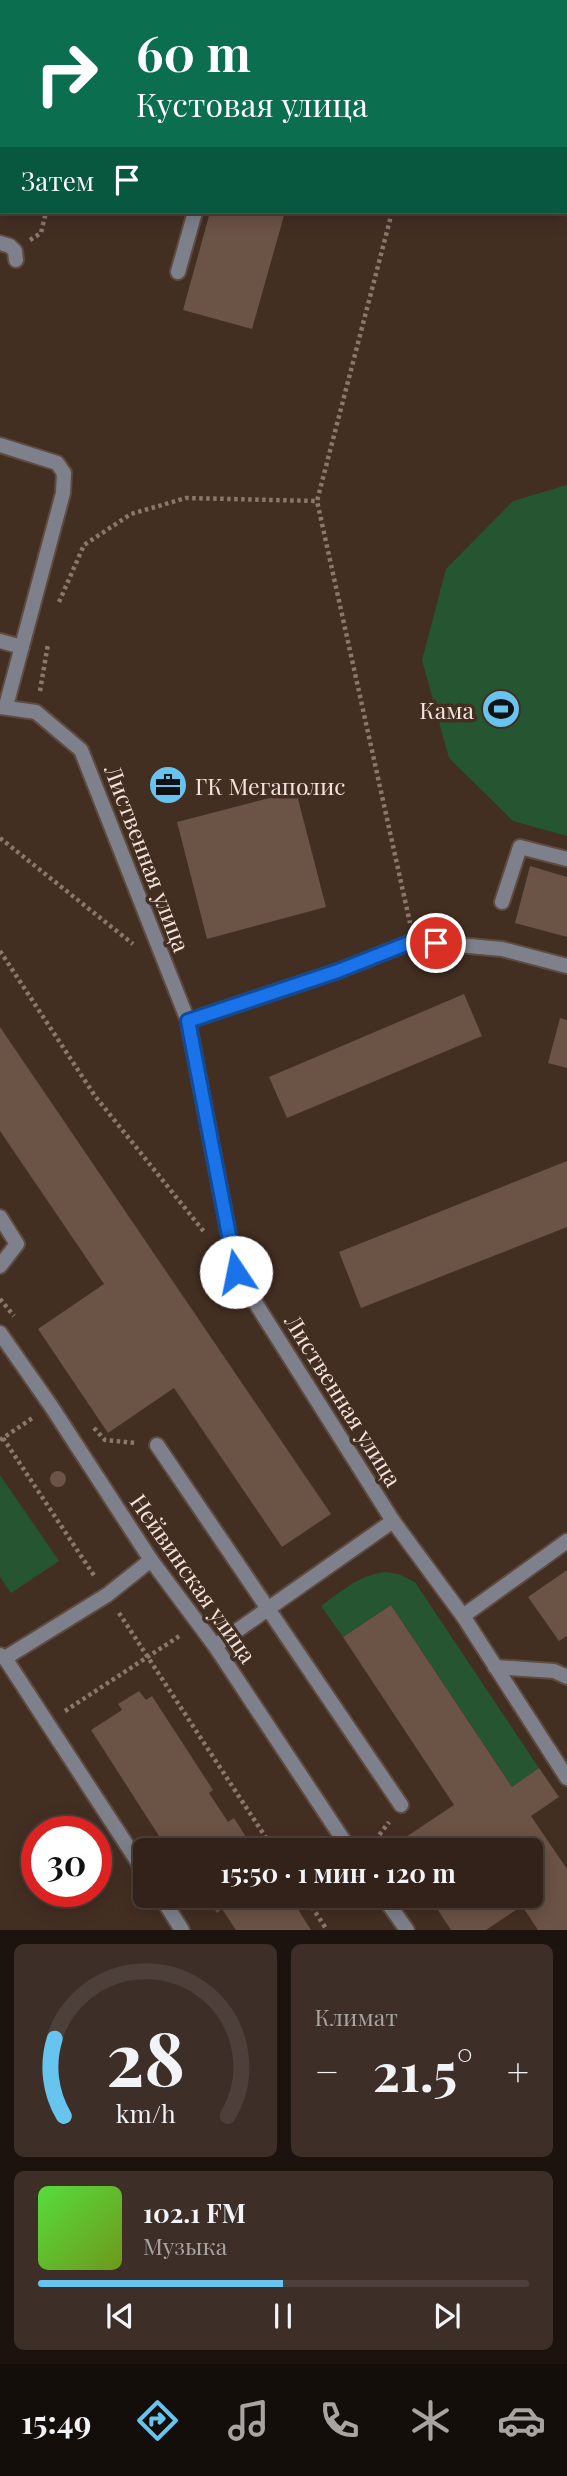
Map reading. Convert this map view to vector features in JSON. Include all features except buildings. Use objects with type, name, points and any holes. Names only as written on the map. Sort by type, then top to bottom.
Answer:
[{"type":"street","points":[[178,272],[194,214]]},
{"type":"street","points":[[0,243],[10,246],[16,255]]},
{"type":"street","points":[[0,445],[57,463],[64,473],[63,493],[3,707]]},
{"type":"street","points":[[0,641],[22,647]]},
{"type":"street","name":"Лиственная улица","points":[[3,707],[36,712],[81,750],[188,1021],[236,1272],[393,1521],[215,1646]]},
{"type":"street","points":[[502,902],[520,847],[567,859]]},
{"type":"street","points":[[188,1021],[338,971],[414,941],[502,949],[567,966]]},
{"type":"street","points":[[0,1217],[17,1244],[0,1266]]},
{"type":"street","name":"Нейвинская улица","points":[[0,1333],[151,1560],[215,1646],[343,1838]]},
{"type":"street","points":[[158,1445],[401,1805]]},
{"type":"street","points":[[393,1521],[463,1616],[567,1778]]},
{"type":"street","points":[[463,1616],[567,1541]]},
{"type":"street","points":[[133,1855],[2,1657],[107,1595],[151,1560]]},
{"type":"street","points":[[495,1667],[554,1671],[567,1676]]},
{"type":"street","points":[[168,1908],[182,1930]]},
{"type":"street","points":[[391,1908],[407,1930]]},
{"type":"path","points":[[16,255],[41,233],[46,214]]},
{"type":"path","points":[[391,214],[317,501],[414,941]]},
{"type":"path","points":[[58,605],[84,545],[131,514],[186,498],[317,501]]},
{"type":"path","points":[[36,712],[48,644]]},
{"type":"path","points":[[0,838],[137,948]]},
{"type":"path","points":[[0,951],[94,1096],[211,1241]]},
{"type":"path","points":[[0,1299],[11,1309],[17,1321]]},
{"type":"path","points":[[89,1421],[105,1440],[158,1445]]},
{"type":"path","points":[[3,1438],[266,1838]]},
{"type":"path","points":[[47,1723],[198,1624]]},
{"type":"path","points":[[378,1838],[401,1805]]},
{"type":"path","points":[[313,1908],[327,1930]]},
{"type":"green space","name":"Кама","points":[[567,485],[567,836],[513,821],[449,758],[422,660],[446,569],[513,501]]},
{"type":"green space","points":[[0,1475],[59,1561],[11,1593],[0,1577]]},
{"type":"green space","points":[[385,1572],[398,1574],[415,1582],[539,1768],[512,1787],[391,1605],[343,1637],[321,1606],[359,1580]]},
{"type":"place","name":"Кама","points":[[501,709]]},
{"type":"place","name":"ГК Мегаполис","points":[[168,785]]},
{"type":"route","points":[[236,1272],[188,1021],[338,971],[414,941],[436,943]]}]
